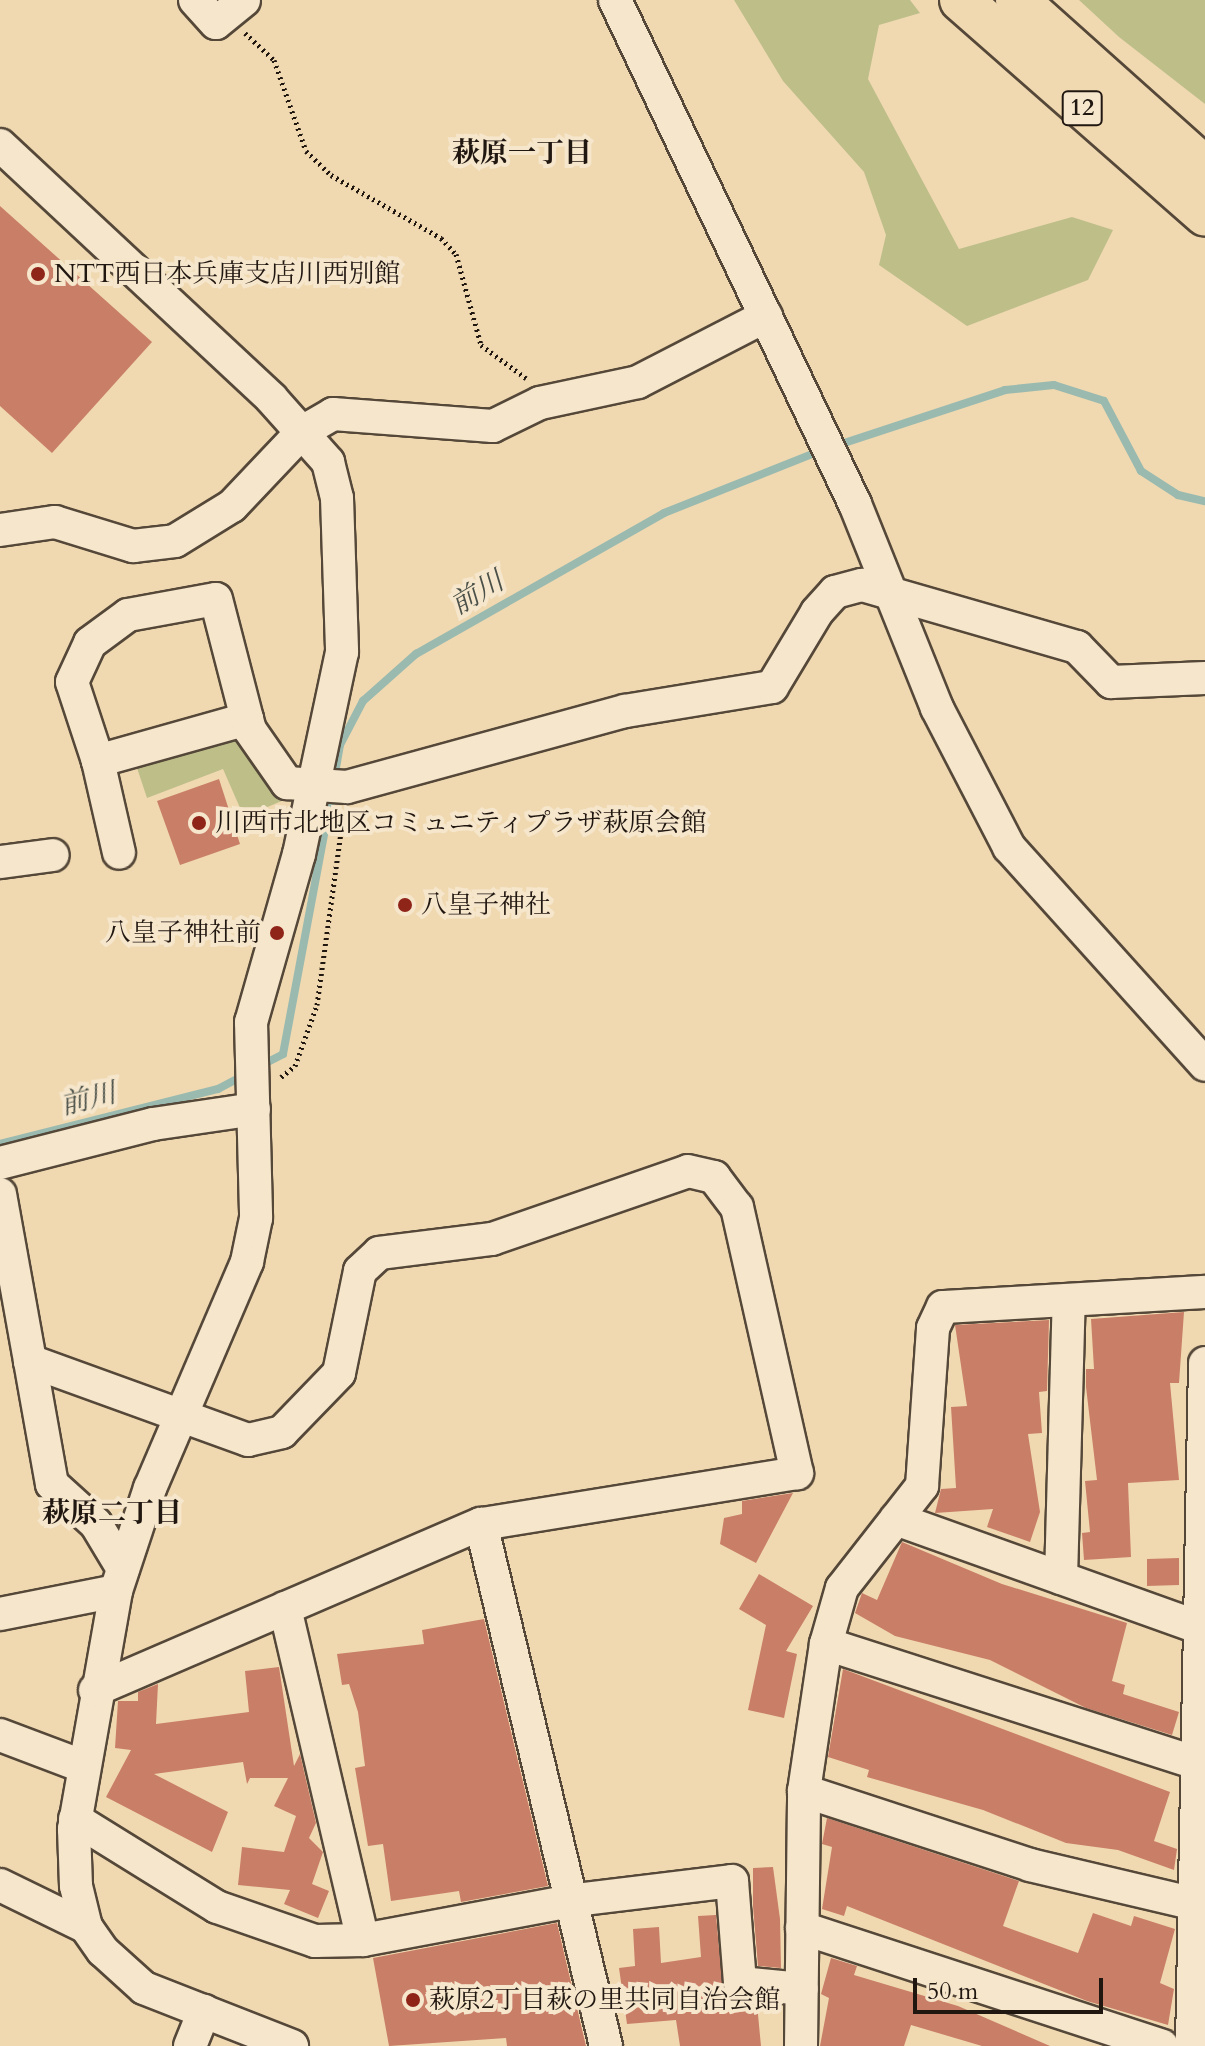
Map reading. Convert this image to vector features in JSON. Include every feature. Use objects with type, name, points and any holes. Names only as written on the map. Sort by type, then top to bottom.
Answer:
[{"type":"main road","name":"12","points":[[961,0],[1205,214]]},
{"type":"main road","name":"12","points":[[1017,0],[1205,168]]},
{"type":"street","points":[[195,0],[216,23],[236,7]]},
{"type":"street","points":[[615,0],[766,316],[889,593],[1009,847],[1205,1065]]},
{"type":"street","points":[[0,145],[302,432],[328,462],[337,498],[342,652],[313,785],[251,1022],[256,1218],[247,1262],[181,1416],[119,1580],[95,1690],[75,1819],[76,1886],[86,1927]]},
{"type":"street","points":[[0,530],[55,522],[133,546],[175,541],[232,506],[302,432],[333,414],[493,426],[556,400],[638,382],[766,316]]},
{"type":"street","points":[[119,853],[98,761],[72,682],[90,643],[128,615],[216,599],[247,719],[287,783],[347,787],[625,711],[751,695],[772,687],[835,592],[862,585],[1077,647],[1111,682],[1205,678]]},
{"type":"street","points":[[98,761],[247,719]]},
{"type":"street","points":[[0,862],[53,855]]},
{"type":"street","points":[[0,1163],[153,1124],[254,1104]]},
{"type":"street","points":[[30,1361],[248,1440],[282,1432],[339,1373],[360,1271],[379,1253],[492,1239],[688,1171],[714,1177],[737,1207],[797,1473],[481,1524],[95,1690]]},
{"type":"street","points":[[0,1194],[52,1484],[96,1524],[119,1580]]},
{"type":"street","points":[[801,2046],[804,1791],[826,1644],[842,1588],[922,1486],[933,1328],[943,1307],[1205,1292]]},
{"type":"street","points":[[1061,1578],[1069,1300]]},
{"type":"street","points":[[1192,2046],[1201,1766],[1205,1363]]},
{"type":"street","points":[[896,1519],[1200,1628]]},
{"type":"street","points":[[481,1524],[576,1900],[606,2046]]},
{"type":"street","points":[[0,1614],[119,1580]]},
{"type":"street","points":[[285,1608],[363,1940]]},
{"type":"street","points":[[826,1644],[1201,1766]]},
{"type":"street","points":[[0,1735],[82,1766]]},
{"type":"street","points":[[804,1791],[1030,1865],[1195,1904]]},
{"type":"street","points":[[75,1819],[217,1907],[315,1941],[363,1940],[576,1900],[732,1881],[740,1983],[802,1989]]},
{"type":"street","points":[[0,1885],[86,1927],[144,1988],[292,2046]]},
{"type":"street","points":[[802,1928],[1162,2046]]},
{"type":"street","points":[[190,2046],[204,2011]]},
{"type":"path","points":[[236,7],[274,60],[306,151],[331,175],[441,238],[456,254],[481,345],[556,400]]},
{"type":"path","points":[[254,1104],[295,1066],[317,1005],[347,787]]},
{"type":"green space","points":[[734,0],[910,0],[920,13],[879,25],[868,79],[959,249],[1072,217],[1113,230],[1088,280],[967,326],[879,265],[886,235],[864,172],[783,81]]},
{"type":"green space","points":[[1079,0],[1205,0],[1205,104],[1119,37]]},
{"type":"green space","points":[[225,732],[250,751],[284,800],[244,817],[223,769],[147,798],[135,762]]},
{"type":"building","name":"NTT西日本兵庫支店川西別館","points":[[0,206],[152,342],[52,453],[0,406]]},
{"type":"building","name":"川西市北地区コミュニティプラザ萩原会館","points":[[219,779],[240,844],[180,865],[157,801]]},
{"type":"building","points":[[1184,1312],[1179,1383],[1170,1383],[1179,1480],[1128,1483],[1131,1557],[1084,1560],[1082,1533],[1090,1532],[1085,1481],[1097,1480],[1086,1387],[1086,1369],[1094,1369],[1091,1319]]},
{"type":"building","points":[[1049,1320],[1047,1391],[1039,1392],[1042,1433],[1028,1434],[1040,1512],[1030,1542],[987,1527],[993,1509],[935,1513],[941,1489],[956,1488],[951,1407],[967,1406],[955,1325]]},
{"type":"building","points":[[793,1493],[756,1563],[720,1544],[724,1518],[742,1514],[742,1501]]},
{"type":"building","points":[[902,1542],[1002,1584],[1127,1623],[1112,1681],[1125,1685],[1123,1694],[1179,1712],[1172,1735],[1086,1708],[990,1660],[895,1636],[855,1613],[862,1593],[877,1600]]},
{"type":"building","points":[[1179,1558],[1179,1585],[1147,1586],[1147,1559]]},
{"type":"building","points":[[759,1574],[813,1606],[786,1651],[797,1654],[784,1718],[748,1710],[766,1625],[739,1609]]},
{"type":"building","points":[[484,1619],[548,1886],[461,1902],[459,1891],[391,1901],[383,1844],[368,1846],[355,1768],[365,1766],[358,1712],[349,1684],[342,1685],[337,1654],[424,1644],[422,1630]]},
{"type":"building","points":[[279,1667],[294,1766],[300,1754],[316,1823],[309,1838],[323,1852],[312,1884],[329,1891],[318,1918],[284,1904],[290,1890],[238,1885],[242,1847],[284,1852],[296,1816],[274,1806],[288,1778],[250,1778],[247,1784],[243,1762],[154,1774],[228,1812],[212,1852],[106,1797],[131,1750],[115,1748],[118,1701],[138,1701],[138,1692],[158,1684],[156,1724],[249,1712],[245,1671]]},
{"type":"building","points":[[843,1669],[1170,1792],[1154,1841],[1177,1849],[1174,1870],[1118,1850],[1066,1843],[983,1810],[867,1777],[869,1770],[828,1757]]},
{"type":"building","points":[[827,1818],[1019,1881],[1003,1926],[1078,1953],[1093,1913],[1131,1926],[1134,1916],[1175,1929],[1160,1983],[1174,1989],[1168,2025],[1087,2001],[847,1906],[844,1916],[822,1909],[832,1847],[822,1844]]},
{"type":"building","points":[[773,1867],[780,1919],[781,1968],[758,1966],[753,1906],[753,1868]]},
{"type":"building","points":[[716,1915],[723,1992],[757,2004],[761,2046],[680,2046],[676,2020],[627,2024],[619,1968],[635,1966],[633,1929],[659,1927],[661,1963],[701,1957],[698,1916]]},
{"type":"building","points":[[557,1923],[586,2046],[507,2046],[506,2038],[389,2046],[373,1958]]},
{"type":"building","points":[[831,1958],[857,1966],[854,1975],[958,2006],[1050,2046],[982,2046],[911,2025],[904,2046],[820,2046],[829,1998],[821,1994]]},
{"type":"waterway","name":"前川","points":[[835,446],[1005,390],[1054,385],[1104,401],[1141,471],[1178,495],[1205,501]]},
{"type":"waterway","name":"前川","points":[[334,779],[340,745],[363,701],[416,654],[664,513],[822,450]]},
{"type":"waterway","name":"前川","points":[[258,1067],[283,1054],[332,792]]},
{"type":"waterway","name":"前川","points":[[0,1144],[218,1089],[246,1074]]},
{"type":"place","name":"NTT西日本兵庫支店川西別館","points":[[38,274]]},
{"type":"place","name":"川西市北地区コミュニティプラザ萩原会館","points":[[199,823]]},
{"type":"place","name":"八皇子神社","points":[[405,905]]},
{"type":"place","name":"八皇子神社前","points":[[277,933]]},
{"type":"place","name":"萩原2丁目萩の里共同自治会館","points":[[413,2000]]},
{"type":"district","name":"萩原一丁目","points":[[522,153]]},
{"type":"district","name":"萩原二丁目","points":[[112,1513]]}]
